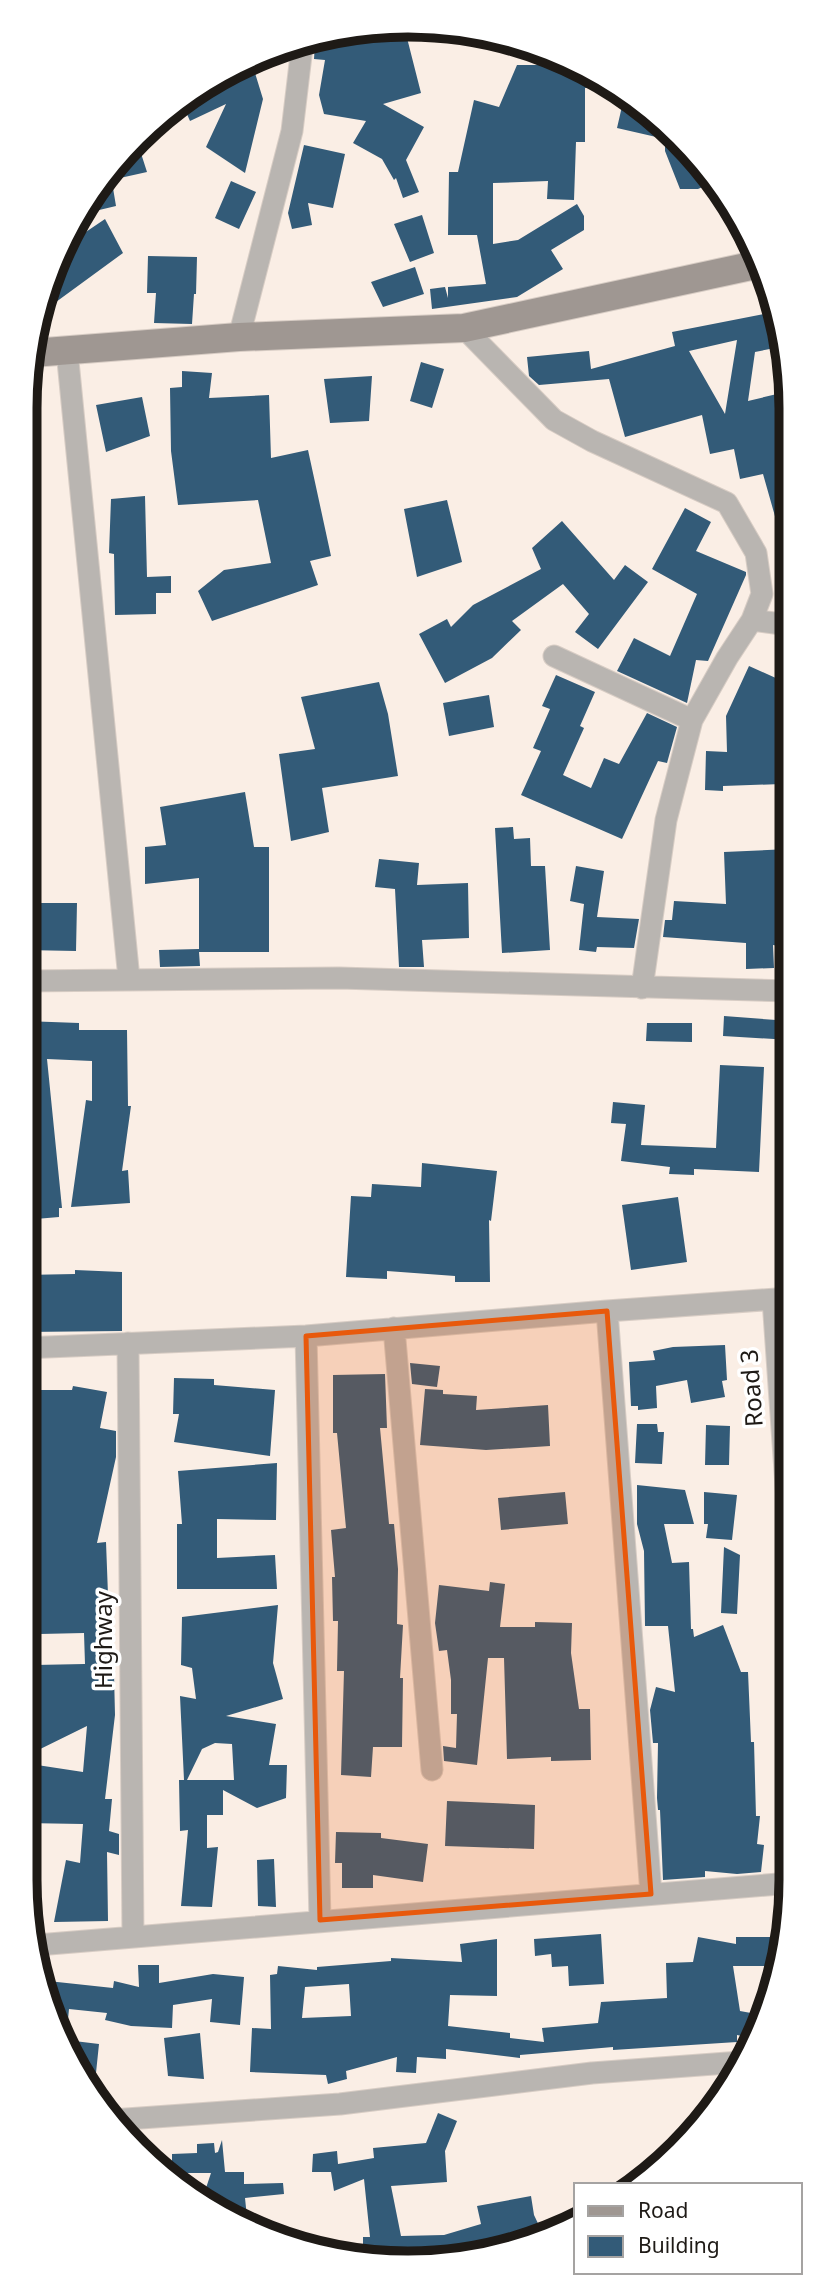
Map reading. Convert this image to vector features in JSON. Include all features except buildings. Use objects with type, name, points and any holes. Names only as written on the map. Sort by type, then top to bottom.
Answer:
[{"type":"street","points":[[239,337],[292,131],[301,52]]},
{"type":"street","points":[[41,352],[239,337],[464,328],[751,266]]},
{"type":"street","points":[[464,328],[554,421],[592,442],[727,503],[756,553],[762,594],[752,620],[692,720],[666,820],[642,988]]},
{"type":"street","points":[[67,351],[129,979]]},
{"type":"street","points":[[752,620],[779,624]]},
{"type":"street","points":[[554,656],[692,720]]},
{"type":"street","points":[[37,981],[339,978],[779,991]]},
{"type":"street","points":[[37,1347],[306,1336],[779,1299]]},
{"type":"street","points":[[607,1311],[651,1894]]},
{"type":"street","points":[[394,1328],[432,1770]]},
{"type":"street","points":[[306,1336],[320,1920]]},
{"type":"street","name":"Highway","points":[[128,1343],[133,1936]]},
{"type":"street","points":[[43,1944],[779,1885]]},
{"type":"street","points":[[124,2119],[340,2104],[592,2073],[732,2063]]},
{"type":"highlighted area","points":[[607,1311],[651,1894],[320,1920],[306,1336]]}]
